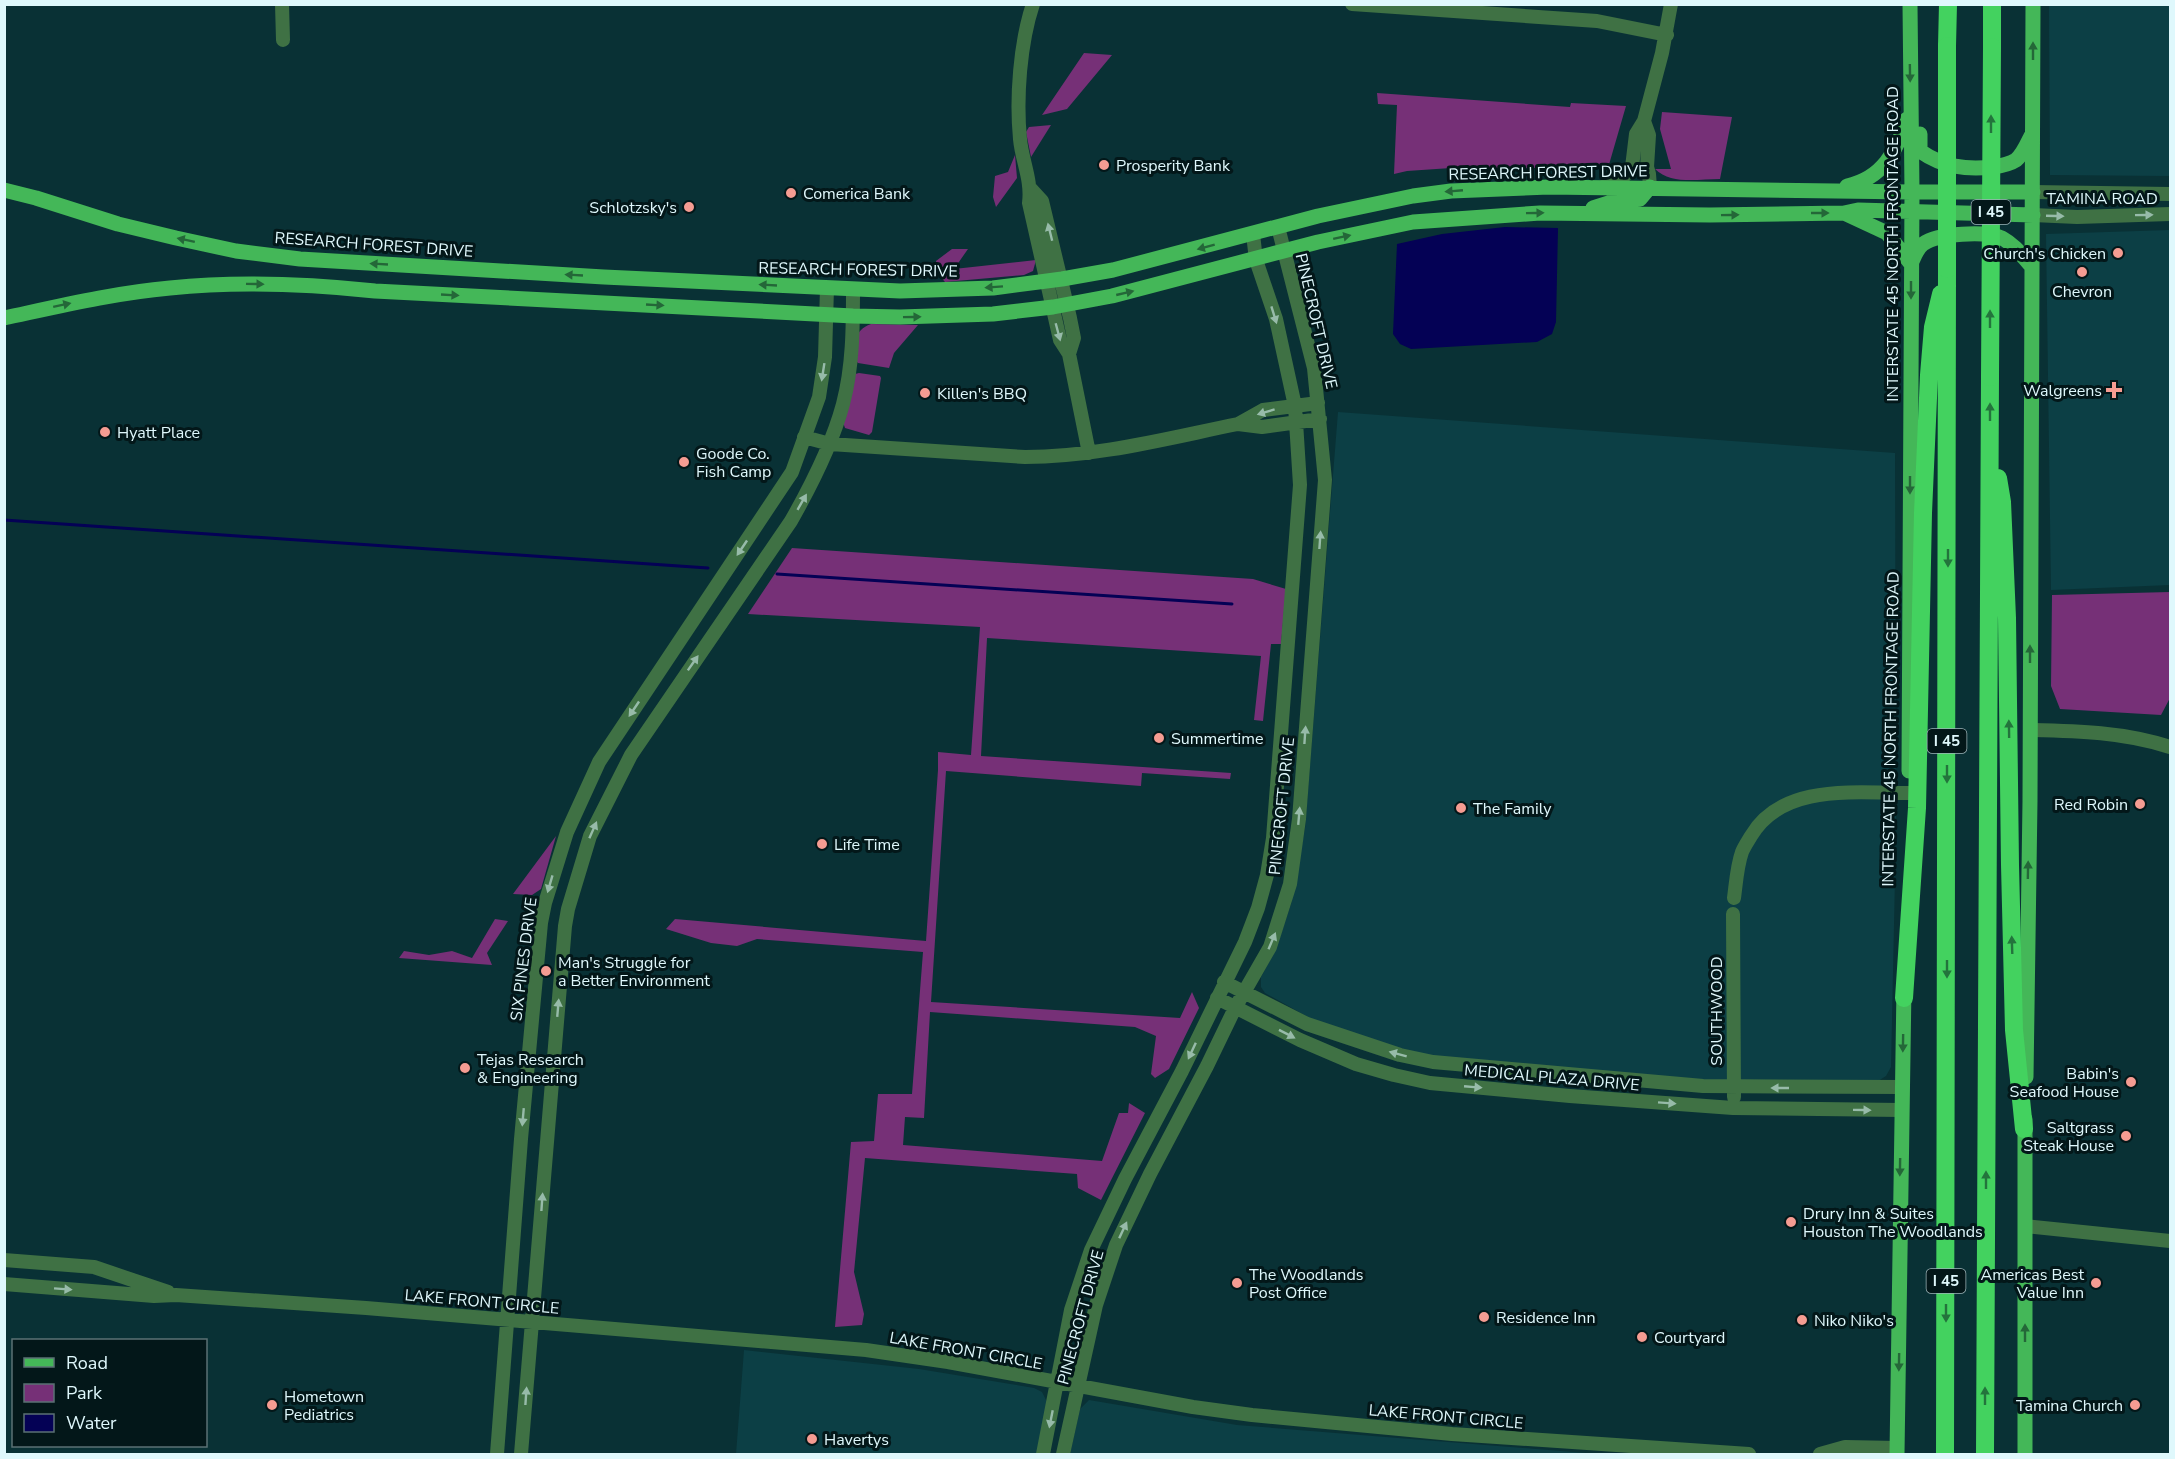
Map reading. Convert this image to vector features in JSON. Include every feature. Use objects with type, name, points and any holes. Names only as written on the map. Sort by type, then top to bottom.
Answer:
[{"type":"highway","name":"I 45","points":[[1945,1455],[1948,4]]},
{"type":"highway","name":"I 45","points":[[1985,1455],[1992,4]]},
{"type":"highway","points":[[1904,998],[1917,807],[1923,513],[1929,375],[1933,327],[1947,269]]},
{"type":"highway","points":[[1990,437],[2002,502],[2007,618],[2014,1030],[2024,1129]]},
{"type":"main road","name":"INTERSTATE 45 NORTH FRONTAGE ROAD","points":[[1897,1451],[1901,1110],[1909,793],[1912,192],[1910,4]]},
{"type":"main road","points":[[2025,1455],[2024,1129],[2030,730],[2033,4]]},
{"type":"main road","points":[[1828,190],[1861,183],[1884,167],[1899,144],[1911,108],[1919,114],[1920,151],[1933,160],[1958,168],[1983,168],[2015,161],[2025,149],[2033,131]]},
{"type":"main road","points":[[1579,212],[1616,201],[1640,199],[1650,187]]},
{"type":"main road","name":"RESEARCH FOREST DRIVE","points":[[4,190],[118,224],[236,251],[346,262],[604,277],[853,289],[942,290],[993,288],[1062,279],[1159,260],[1278,226],[1378,203],[1451,191],[1492,188],[1650,187],[2033,192]]},
{"type":"main road","points":[[4,318],[104,296],[171,287],[237,284],[327,286],[375,291],[853,316],[955,316],[993,314],[1060,305],[1158,286],[1318,242],[1413,222],[1510,214],[1579,212],[1710,215],[1911,210],[2033,215]]},
{"type":"main road","points":[[1844,213],[1887,233],[1911,264],[1917,250],[1923,244],[1939,237],[1985,235],[1999,237],[2012,244],[2032,267]]},
{"type":"main road","points":[[327,286],[346,262]]},
{"type":"main road","points":[[576,301],[595,288],[604,277]]},
{"type":"street","points":[[282,4],[283,40]]},
{"type":"street","points":[[1033,4],[1024,40],[1019,122],[1023,156],[1031,189],[1029,203],[1046,281],[1060,305]]},
{"type":"street","points":[[1352,4],[1597,21],[1666,35]]},
{"type":"street","points":[[1602,187],[1621,180],[1632,167],[1636,134],[1644,121],[1666,35],[1671,4]]},
{"type":"street","points":[[1644,121],[1649,135],[1647,167],[1650,187]]},
{"type":"street","points":[[1031,189],[1042,201],[1062,279],[1060,340],[1070,354],[1089,453]]},
{"type":"street","name":"TAMINA ROAD","points":[[2033,192],[2170,194]]},
{"type":"street","name":"TAMINA ROAD","points":[[2033,215],[2077,217],[2170,214]]},
{"type":"street","name":"PINECROFT DRIVE","points":[[1063,1455],[1096,1305],[1116,1245],[1150,1174],[1208,1066],[1235,1008],[1270,947],[1290,884],[1297,838],[1325,480],[1314,368],[1278,226]]},
{"type":"street","name":"PINECROFT DRIVE","points":[[1043,1455],[1071,1310],[1091,1250],[1245,942],[1258,908],[1267,874],[1273,838],[1300,485],[1295,406],[1276,319],[1256,260],[1252,234]]},
{"type":"street","name":"SIX PINES DRIVE","points":[[497,1455],[521,1139],[541,924],[545,903],[567,832],[586,788],[611,744],[792,472],[819,397],[825,357],[827,288]]},
{"type":"street","points":[[521,1455],[568,909],[590,836],[631,755],[791,521],[811,487],[830,444],[845,392],[852,352],[853,289]]},
{"type":"street","points":[[1239,424],[1263,410],[1318,403]]},
{"type":"street","points":[[804,437],[830,444],[1025,457],[1057,457],[1239,424],[1262,426],[1320,419]]},
{"type":"street","points":[[701,610],[720,625]]},
{"type":"street","points":[[2030,730],[2108,733],[2134,737],[2170,747]]},
{"type":"street","points":[[611,744],[631,755]]},
{"type":"street","points":[[1734,898],[1742,851],[1756,828],[1779,808],[1811,796],[1840,793],[1909,793]]},
{"type":"street","name":"SOUTHWOOD","points":[[1733,914],[1733,1108]]},
{"type":"street","name":"MEDICAL PLAZA DRIVE","points":[[1224,982],[1307,1024],[1381,1049],[1431,1062],[1572,1076],[1734,1088],[1902,1087]]},
{"type":"street","name":"MEDICAL PLAZA DRIVE","points":[[1217,998],[1300,1041],[1356,1064],[1430,1083],[1733,1108],[1901,1110]]},
{"type":"street","points":[[2025,1226],[2170,1242]]},
{"type":"street","name":"LAKE FRONT CIRCLE","points":[[4,1260],[94,1267],[176,1295]]},
{"type":"street","name":"LAKE FRONT CIRCLE","points":[[4,1284],[508,1320],[866,1350],[948,1362],[1193,1407],[1278,1418],[1566,1443],[1749,1455]]},
{"type":"street","points":[[1820,1455],[1845,1448],[1897,1451]]},
{"type":"shaded area","points":[[2049,5],[2170,5],[2170,176],[2050,175]]},
{"type":"shaded area","points":[[2170,230],[2170,585],[2051,590],[2046,234]]},
{"type":"shaded area","points":[[1338,412],[1895,453],[1896,830],[1891,1067],[1886,1076],[1878,1081],[1710,1081],[1443,1060],[1384,1046],[1317,1022],[1265,993],[1261,987],[1261,977],[1276,949],[1291,904],[1305,828]]},
{"type":"shaded area","points":[[744,1350],[919,1369],[1034,1388],[1042,1392],[1048,1404],[1038,1454],[736,1454]]},
{"type":"shaded area","points":[[1089,1400],[1237,1425],[1598,1454],[1070,1454],[1080,1409]]},
{"type":"green space","points":[[1084,53],[1112,55],[1067,109],[1042,115]]},
{"type":"green space","points":[[1377,93],[1570,107],[1571,103],[1626,106],[1608,168],[1451,168],[1394,174],[1397,105],[1378,104]]},
{"type":"green space","points":[[1662,112],[1732,117],[1720,179],[1677,179],[1661,174],[1655,169],[1671,169],[1660,129]]},
{"type":"green space","points":[[1051,125],[1031,157],[1026,132],[1029,127]]},
{"type":"green space","points":[[1015,155],[1017,178],[996,207],[993,197],[995,176],[1008,172]]},
{"type":"green space","points":[[952,249],[968,249],[954,269],[1036,260],[1033,271],[1024,275],[945,282],[937,273],[936,261]]},
{"type":"green space","points":[[871,324],[918,325],[894,353],[889,368],[858,363],[854,359],[858,334]]},
{"type":"green space","points":[[855,374],[881,378],[872,432],[869,435],[845,428],[843,422]]},
{"type":"green space","points":[[792,548],[1253,579],[1286,589],[1281,644],[1271,644],[1263,721],[1254,720],[1261,656],[987,638],[981,756],[1231,773],[1230,779],[1142,773],[1141,786],[946,771],[931,1002],[1180,1018],[1192,992],[1199,1008],[1169,1069],[1155,1078],[1151,1074],[1156,1036],[1135,1027],[930,1012],[924,1118],[905,1117],[903,1145],[1102,1161],[1119,1113],[1128,1113],[1129,1103],[1145,1113],[1101,1200],[1078,1188],[1077,1174],[865,1158],[854,1272],[864,1314],[862,1325],[835,1327],[851,1142],[874,1141],[878,1094],[912,1094],[923,952],[757,939],[737,946],[711,943],[666,929],[675,919],[926,941],[938,752],[971,755],[980,627],[748,614]]},
{"type":"green space","points":[[2170,592],[2170,698],[2161,715],[2060,709],[2051,686],[2052,595]]},
{"type":"green space","points":[[556,836],[541,889],[532,895],[513,894]]},
{"type":"green space","points":[[495,919],[508,921],[487,953],[492,965],[399,958],[404,951],[429,955],[452,951],[472,958]]},
{"type":"water","points":[[1505,227],[1558,228],[1556,322],[1552,334],[1537,342],[1411,349],[1400,344],[1393,334],[1397,244],[1442,234]]},
{"type":"waterway","points":[[4,520],[708,568]]},
{"type":"waterway","points":[[777,574],[1232,604]]},
{"type":"place","name":"Prosperity Bank","points":[[1104,165]]},
{"type":"place","name":"Comerica Bank","points":[[791,193]]},
{"type":"place","name":"Schlotzsky's","points":[[689,207]]},
{"type":"place","name":"Church's Chicken","points":[[2118,253]]},
{"type":"place","name":"Chevron","points":[[2082,272]]},
{"type":"place","name":"Walgreens","points":[[2114,390]]},
{"type":"place","name":"Killen's BBQ","points":[[925,393]]},
{"type":"place","name":"Hyatt Place","points":[[105,432]]},
{"type":"place","name":"Goode Co. Fish Camp","points":[[684,462]]},
{"type":"place","name":"Summertime","points":[[1159,738]]},
{"type":"place","name":"Red Robin","points":[[2140,804]]},
{"type":"place","name":"The Family","points":[[1461,808]]},
{"type":"place","name":"Life Time","points":[[822,844]]},
{"type":"place","name":"Man's Struggle for a Better Environment","points":[[546,971]]},
{"type":"place","name":"Tejas Research & Engineering","points":[[465,1068]]},
{"type":"place","name":"Babin's Seafood House","points":[[2131,1082]]},
{"type":"place","name":"Saltgrass Steak House","points":[[2126,1136]]},
{"type":"place","name":"Drury Inn & Suites Houston The Woodlands","points":[[1791,1222]]},
{"type":"place","name":"The Woodlands Post Office","points":[[1237,1283]]},
{"type":"place","name":"Americas Best Value Inn","points":[[2096,1283]]},
{"type":"place","name":"Residence Inn","points":[[1484,1317]]},
{"type":"place","name":"Niko Niko's","points":[[1802,1320]]},
{"type":"place","name":"Courtyard","points":[[1642,1337]]},
{"type":"place","name":"Hometown Pediatrics","points":[[272,1405]]},
{"type":"place","name":"Tamina Church","points":[[2135,1405]]},
{"type":"place","name":"Havertys","points":[[812,1439]]}]
